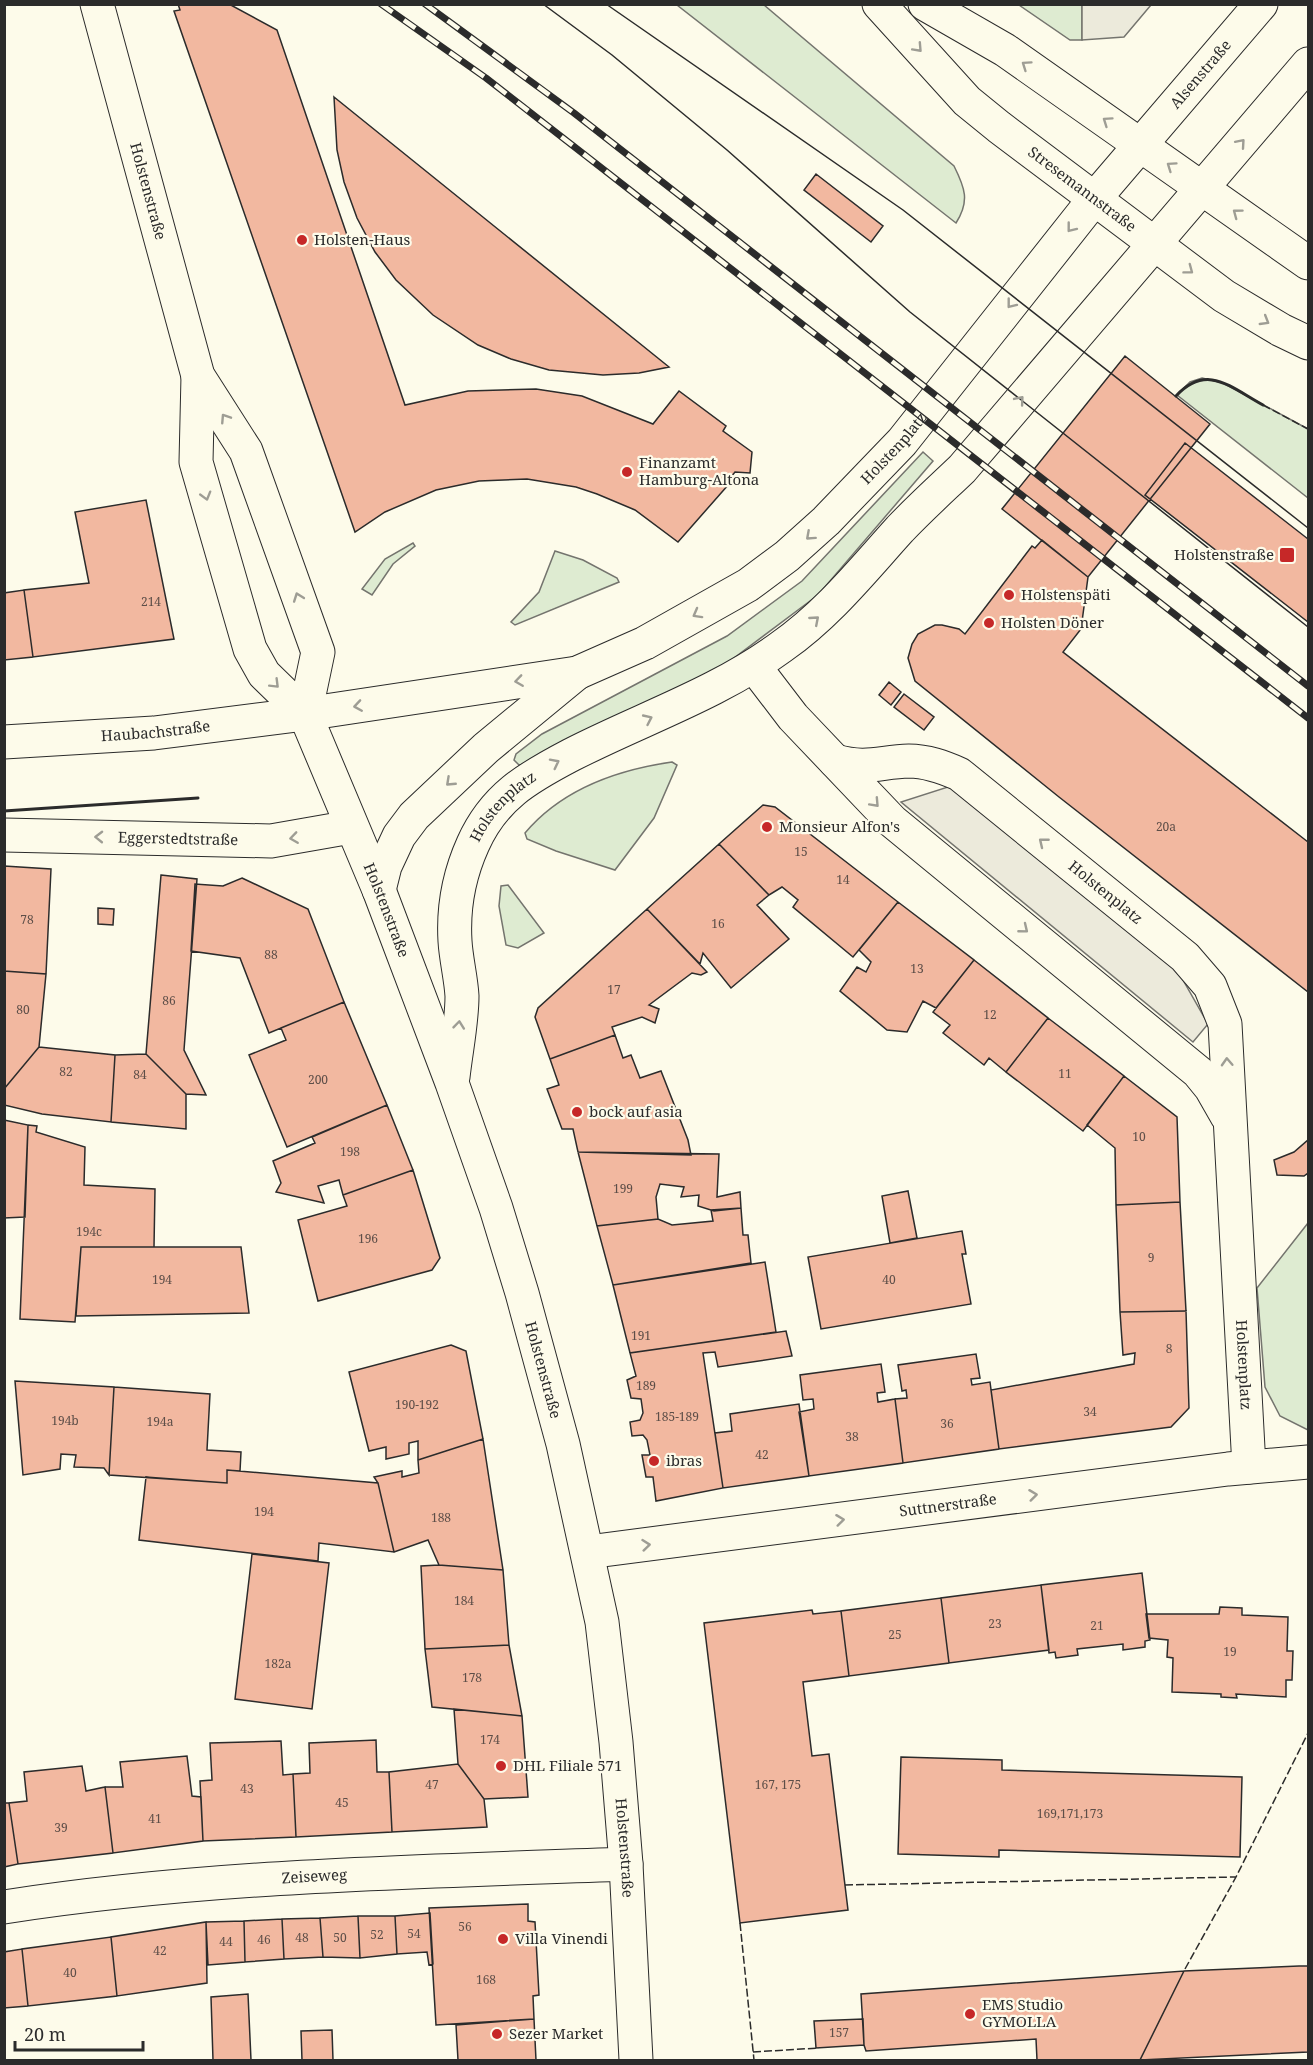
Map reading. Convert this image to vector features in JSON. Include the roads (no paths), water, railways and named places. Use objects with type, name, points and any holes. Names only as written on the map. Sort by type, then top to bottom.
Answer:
[{"type":"main road","name":"Holstenstraße","points":[[97,4],[198,376],[196,462],[250,649],[264,674],[305,714],[379,890],[453,1083],[522,1293],[588,1552],[603,1633],[616,1742],[626,1864],[636,2061]]},
{"type":"main road","name":"Stresemannstraße","points":[[879,4],[967,101],[1224,296],[1281,330],[1308,343]]},
{"type":"main road","points":[[925,4],[1005,50],[1308,263]]},
{"type":"main road","name":"Alsenstraße","points":[[1140,144],[1261,4]]},
{"type":"main road","points":[[1203,188],[1308,64]]},
{"type":"main road","name":"Holstenplatz","points":[[305,714],[577,673],[645,643],[748,585],[787,556],[826,521],[902,442],[1140,144]]},
{"type":"main road","name":"Holstenplatz","points":[[453,1083],[462,996],[454,915],[466,862],[482,827],[520,783],[595,743],[720,686],[754,666],[817,620],[919,509],[962,469],[1203,188]]},
{"type":"main road","name":"Holstenstraße","points":[[198,376],[246,451],[318,652],[305,714]]},
{"type":"main road","name":"Holstenplatz","points":[[754,666],[793,717],[892,821],[1198,1072],[1211,1088],[1230,1121]]},
{"type":"main road","name":"Holstenplatz","points":[[379,890],[385,866],[399,836],[414,816],[486,748],[577,673]]},
{"type":"main road","name":"Haubachstraße","points":[[4,742],[154,733],[305,714]]},
{"type":"main road","name":"Holstenplatz","points":[[835,761],[868,767],[908,761],[925,762],[959,774],[1185,957],[1210,986],[1220,1005],[1225,1024],[1249,1467]]},
{"type":"main road","name":"Eggerstedtstraße","points":[[4,835],[271,841],[351,827]]},
{"type":"main road","name":"Suttnerstraße","points":[[588,1552],[1249,1467],[1308,1462]]},
{"type":"main road","name":"Zeiseweg","points":[[4,1907],[78,1895],[227,1880],[626,1864]]},
{"type":"tram line","points":[[543,4],[612,55],[727,150],[910,312],[1308,627]]},
{"type":"tram line","points":[[606,4],[903,210],[1308,528]]},
{"type":"railway","points":[[381,4],[486,78],[1308,718]]},
{"type":"railway","points":[[425,4],[574,113],[1308,686]]},
{"type":"place","name":"Holsten-Haus","points":[[302,240]]},
{"type":"place","name":"Finanzamt Hamburg-Altona","points":[[627,472]]},
{"type":"place","name":"Holstenstraße","points":[[1287,555]]},
{"type":"place","name":"Holstenspäti","points":[[1009,595]]},
{"type":"place","name":"Holsten Döner","points":[[989,623]]},
{"type":"place","name":"Monsieur Alfon's","points":[[767,827]]},
{"type":"place","name":"bock auf asia","points":[[577,1112]]},
{"type":"place","name":"ibras","points":[[654,1461]]},
{"type":"place","name":"DHL Filiale 571","points":[[501,1766]]},
{"type":"place","name":"Villa Vinendi","points":[[503,1939]]},
{"type":"place","name":"EMS Studio GYMOLLA","points":[[970,2014]]},
{"type":"place","name":"Sezer Market","points":[[497,2034]]}]
